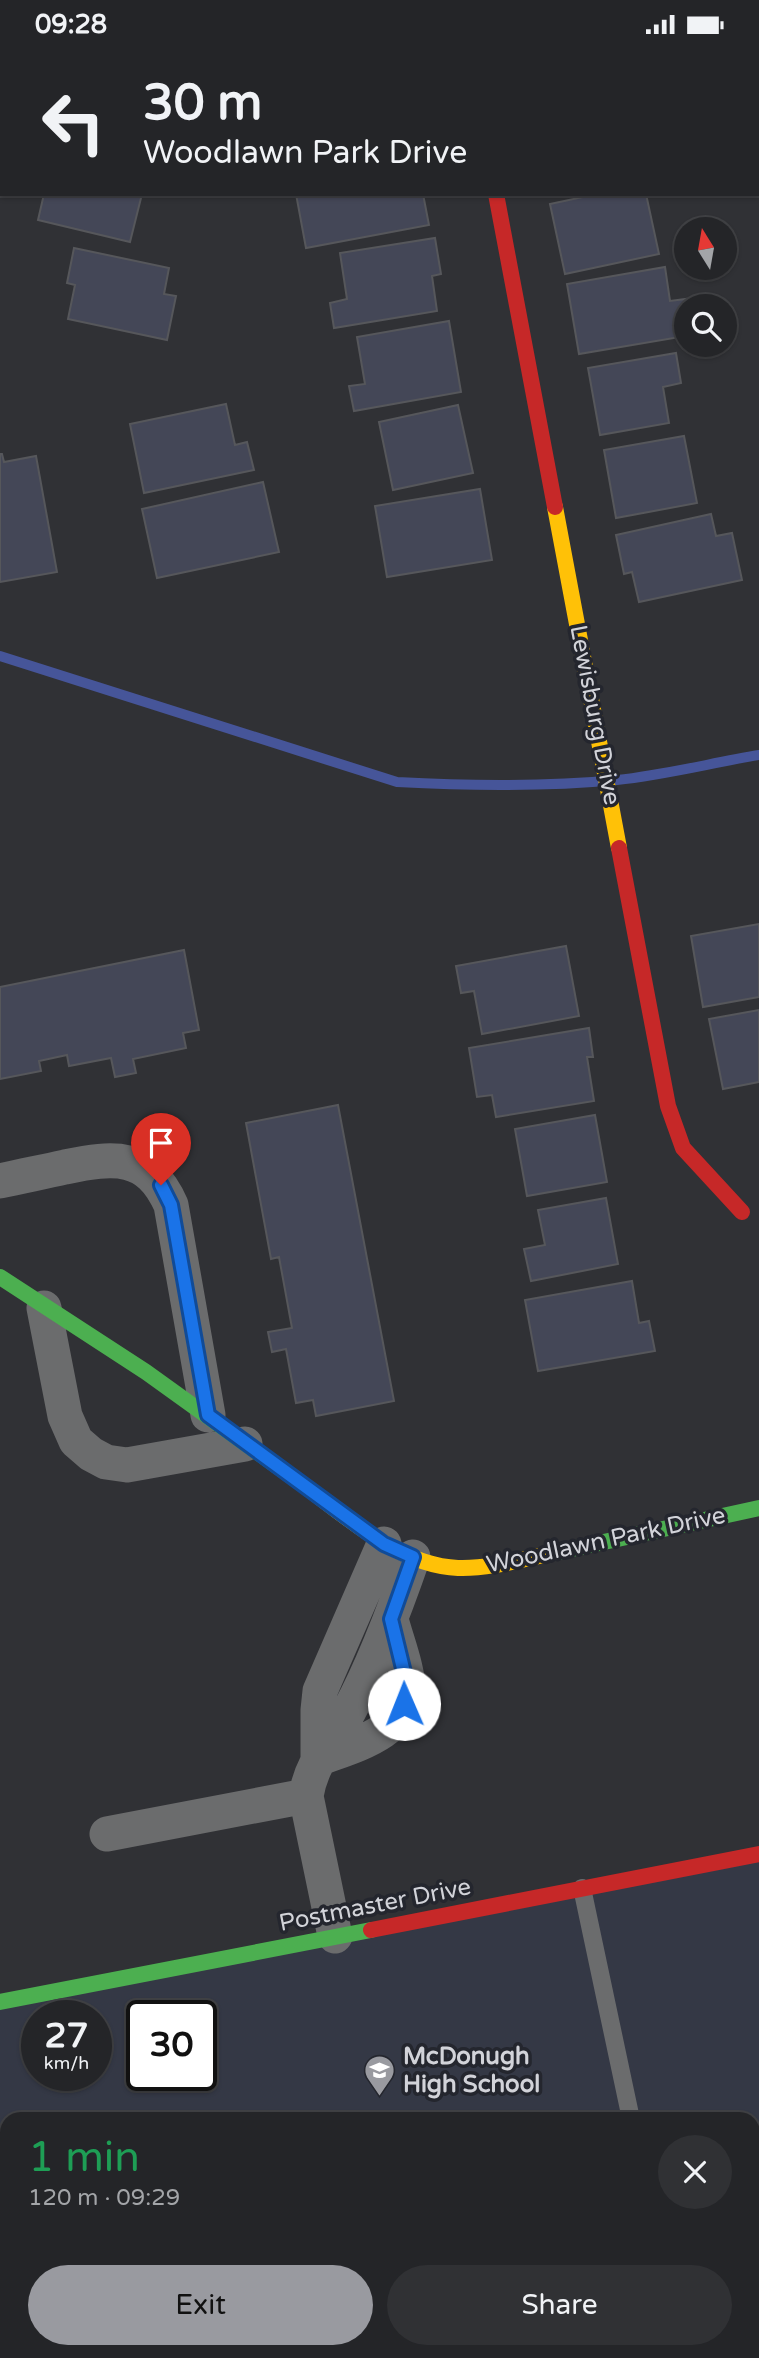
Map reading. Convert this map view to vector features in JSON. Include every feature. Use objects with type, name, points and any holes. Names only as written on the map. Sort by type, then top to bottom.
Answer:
[{"type":"street","name":"Lewisburg Drive","points":[[496,196],[668,1106],[674,1130],[692,1161],[742,1212]]},
{"type":"street","points":[[0,1181],[106,1159],[131,1163],[153,1176],[171,1205],[208,1415]]},
{"type":"street","name":"Woodlawn Park Drive","points":[[4,1284],[146,1372],[398,1551],[435,1565],[493,1565],[759,1508]]},
{"type":"street","points":[[44,1308],[67,1421],[76,1441],[91,1454],[106,1462],[127,1465],[245,1444]]},
{"type":"street","points":[[335,1936],[306,1796],[318,1759],[349,1711],[391,1619],[398,1551]]},
{"type":"street","points":[[318,1759],[317,1710],[320,1691],[398,1551]]},
{"type":"street","points":[[318,1759],[371,1739],[386,1730],[404,1704],[408,1689],[391,1619]]},
{"type":"street","points":[[107,1834],[306,1796]]},
{"type":"street","name":"Postmaster Drive","points":[[0,2002],[759,1854]]},
{"type":"lane","points":[[582,1888],[630,2112]]},
{"type":"shaded area","name":"McDonugh High School","points":[[759,1857],[759,2112],[0,2112],[0,2008],[21,2004],[21,2091],[112,2091],[112,2000],[40,2000]]},
{"type":"building","points":[[44,196],[142,196],[130,242],[38,220]]},
{"type":"building","points":[[296,196],[423,196],[429,225],[306,248]]},
{"type":"building","points":[[588,196],[646,196],[659,254],[565,274],[550,204]]},
{"type":"building","points":[[435,238],[441,274],[432,276],[437,311],[334,328],[330,303],[347,299],[340,253]]},
{"type":"building","points":[[74,248],[169,268],[164,294],[176,296],[167,340],[68,319],[75,285],[67,283]]},
{"type":"building","points":[[665,267],[670,301],[674,300],[674,338],[579,354],[567,284]]},
{"type":"building","points":[[449,321],[461,392],[354,411],[349,386],[365,384],[357,337]]},
{"type":"building","points":[[674,353],[681,383],[663,387],[669,423],[600,435],[588,368]]},
{"type":"building","points":[[226,404],[235,445],[247,442],[254,470],[144,493],[130,424]]},
{"type":"building","points":[[458,405],[473,473],[393,490],[379,422]]},
{"type":"building","points":[[684,436],[697,503],[616,518],[604,450]]},
{"type":"building","points":[[0,454],[4,462],[36,456],[57,572],[0,582]]},
{"type":"building","points":[[263,482],[279,552],[157,578],[142,509]]},
{"type":"building","points":[[480,489],[492,560],[387,577],[375,506]]},
{"type":"building","points":[[711,514],[716,536],[732,533],[742,580],[639,602],[632,572],[624,574],[616,535]]},
{"type":"building","points":[[759,924],[759,997],[703,1007],[691,936]]},
{"type":"building","points":[[566,946],[579,1016],[482,1034],[474,991],[461,993],[456,966]]},
{"type":"building","points":[[184,950],[199,1030],[183,1033],[186,1048],[133,1059],[136,1073],[115,1077],[111,1058],[69,1066],[67,1055],[39,1061],[41,1071],[0,1079],[0,987]]},
{"type":"building","points":[[759,1010],[759,1082],[723,1089],[709,1019]]},
{"type":"building","points":[[589,1028],[593,1057],[587,1057],[594,1101],[496,1117],[492,1095],[477,1097],[469,1048]]},
{"type":"building","points":[[338,1105],[394,1401],[316,1416],[313,1400],[296,1403],[286,1349],[272,1352],[268,1332],[292,1328],[279,1257],[271,1259],[246,1123]]},
{"type":"building","points":[[595,1115],[607,1182],[527,1196],[515,1129]]},
{"type":"building","points":[[606,1198],[618,1264],[531,1281],[524,1249],[545,1245],[538,1210]]},
{"type":"building","points":[[632,1281],[639,1323],[649,1321],[655,1351],[538,1371],[525,1300]]},
{"type":"waterway","points":[[0,656],[397,782],[507,785],[617,780],[759,755]]},
{"type":"traffic: fast","points":[[0,1277],[146,1372],[306,1487]]},
{"type":"traffic: fast","points":[[549,1554],[759,1508]]},
{"type":"traffic: fast","points":[[0,2002],[371,1930]]},
{"type":"traffic: slow","points":[[555,507],[619,848]]},
{"type":"traffic: slow","points":[[306,1487],[377,1539],[416,1559],[437,1565],[481,1567],[549,1554]]},
{"type":"traffic: jam","points":[[496,196],[555,507]]},
{"type":"traffic: jam","points":[[619,848],[668,1106],[683,1148],[742,1212]]},
{"type":"traffic: jam","points":[[371,1930],[759,1854]]},
{"type":"place","name":"McDonugh High School","points":[[380,2097]]},
{"type":"route","points":[[161,1185],[171,1205],[208,1415],[388,1547],[413,1557],[391,1619],[408,1689],[404,1704]]}]
